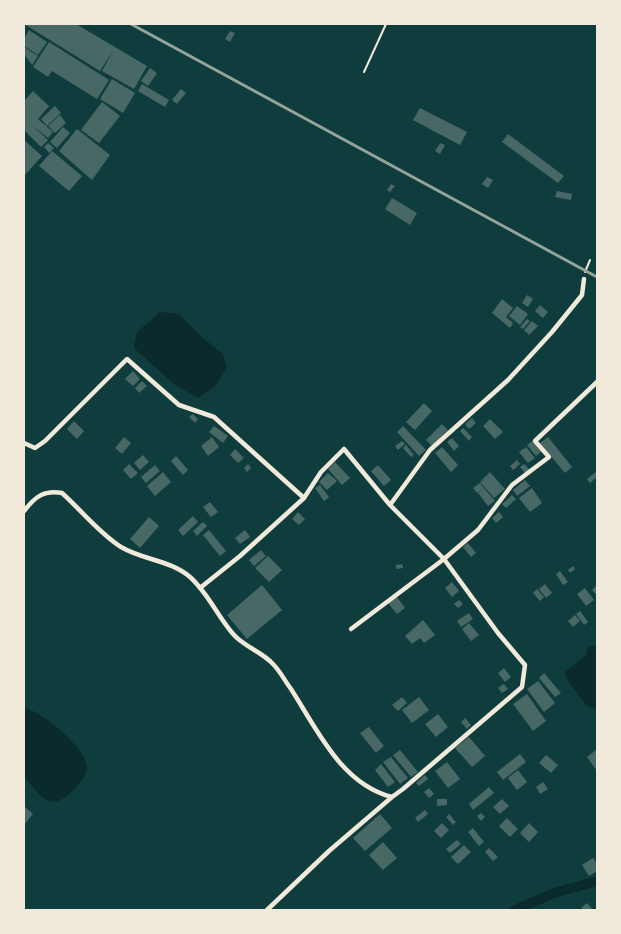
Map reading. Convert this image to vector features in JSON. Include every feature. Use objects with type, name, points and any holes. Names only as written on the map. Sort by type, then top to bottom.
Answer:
[{"type":"street","points":[[390,505],[430,450],[508,380],[552,332],[582,295],[584,279]]},
{"type":"street","points":[[24,443],[35,448],[46,442],[127,359],[178,405],[214,417],[304,498]]},
{"type":"street","points":[[352,629],[444,559],[478,530],[512,485],[549,457],[535,441],[597,382]]},
{"type":"street","points":[[200,588],[240,556],[304,498],[321,472],[344,450],[390,505],[444,559],[498,633],[525,665],[522,687],[329,851],[267,910]]},
{"type":"street","points":[[24,511],[40,496],[50,491],[62,494],[119,545],[134,553],[171,564],[190,577],[244,645],[273,664],[317,733],[342,765],[359,782],[379,794],[392,797]]},
{"type":"path","points":[[364,72],[386,24]]},
{"type":"path","points":[[584,279],[590,260]]},
{"type":"water","points":[[160,312],[179,314],[203,338],[223,354],[227,368],[215,386],[198,398],[175,385],[134,348],[137,332]]},
{"type":"water","points":[[597,645],[596,709],[587,706],[566,678],[565,672],[586,655],[587,648]]},
{"type":"water","points":[[25,708],[42,716],[63,732],[80,751],[85,760],[86,773],[78,785],[60,800],[54,802],[45,799],[24,777]]},
{"type":"building","points":[[24,24],[76,24],[147,66],[134,89],[102,71],[113,51],[100,71]]},
{"type":"building","points":[[29,30],[47,42],[38,55],[24,46],[24,39]]},
{"type":"building","points":[[230,31],[235,33],[230,42],[225,39]]},
{"type":"building","points":[[49,42],[109,80],[97,99],[52,71],[48,77],[33,67]]},
{"type":"building","points":[[24,47],[38,56],[32,65],[24,54]]},
{"type":"building","points":[[150,68],[157,73],[148,86],[141,81]]},
{"type":"building","points":[[112,79],[135,93],[123,113],[100,99]]},
{"type":"building","points":[[142,84],[169,100],[165,107],[138,91]]},
{"type":"building","points":[[181,89],[186,93],[177,104],[172,100]]},
{"type":"building","points":[[33,91],[49,106],[38,119],[53,132],[48,138],[32,125],[48,140],[41,147],[24,130],[24,101]]},
{"type":"building","points":[[102,102],[120,116],[99,143],[81,130]]},
{"type":"building","points":[[55,106],[61,113],[47,126],[41,119]]},
{"type":"building","points":[[420,108],[467,132],[460,145],[413,120]]},
{"type":"building","points":[[60,115],[66,123],[55,133],[48,126]]},
{"type":"building","points":[[63,127],[70,133],[57,148],[50,142]]},
{"type":"building","points":[[77,129],[110,155],[92,180],[59,151]]},
{"type":"building","points":[[508,134],[564,176],[558,183],[502,142]]},
{"type":"building","points":[[24,140],[42,156],[24,176]]},
{"type":"building","points":[[48,143],[54,148],[49,153],[44,147]]},
{"type":"building","points":[[440,143],[445,145],[440,154],[435,151]]},
{"type":"building","points":[[52,151],[82,176],[69,191],[39,166]]},
{"type":"building","points":[[487,177],[493,180],[488,188],[482,184]]},
{"type":"building","points":[[391,184],[395,186],[390,192],[387,190]]},
{"type":"building","points":[[557,191],[572,194],[571,200],[555,197]]},
{"type":"building","points":[[392,198],[417,213],[410,225],[385,209]]},
{"type":"building","points":[[527,295],[533,299],[528,307],[522,303]]},
{"type":"building","points":[[502,299],[513,308],[506,317],[513,323],[510,328],[492,313]]},
{"type":"building","points":[[540,305],[548,312],[543,318],[535,311]]},
{"type":"building","points":[[517,306],[528,314],[520,325],[509,316]]},
{"type":"building","points":[[527,319],[530,321],[523,329],[520,327]]},
{"type":"building","points":[[532,321],[538,326],[529,335],[524,330]]},
{"type":"building","points":[[133,371],[140,379],[133,386],[125,379]]},
{"type":"building","points":[[142,381],[147,386],[139,393],[135,388]]},
{"type":"building","points":[[424,403],[432,411],[415,430],[406,422]]},
{"type":"building","points":[[193,414],[198,419],[195,423],[189,417]]},
{"type":"building","points":[[472,418],[476,423],[469,429],[465,424]]},
{"type":"building","points":[[490,419],[503,432],[495,439],[483,426]]},
{"type":"building","points":[[74,421],[84,431],[77,439],[67,429]]},
{"type":"building","points":[[442,424],[448,430],[432,446],[426,440]]},
{"type":"building","points":[[214,426],[228,436],[223,443],[209,432]]},
{"type":"building","points":[[403,426],[426,450],[419,456],[397,432]]},
{"type":"building","points":[[463,428],[472,437],[469,441],[460,431]]},
{"type":"building","points":[[124,437],[131,443],[122,454],[115,448]]},
{"type":"building","points":[[212,437],[219,447],[208,456],[201,446]]},
{"type":"building","points":[[548,437],[572,467],[565,473],[540,443]]},
{"type":"building","points":[[452,438],[459,446],[454,451],[447,442]]},
{"type":"building","points":[[402,441],[405,444],[398,450],[395,446]]},
{"type":"building","points":[[532,441],[541,452],[536,456],[527,445]]},
{"type":"building","points":[[406,445],[414,455],[411,457],[403,448]]},
{"type":"building","points":[[442,447],[458,465],[451,472],[435,453]]},
{"type":"building","points":[[526,447],[535,458],[528,463],[519,452]]},
{"type":"building","points":[[235,449],[244,458],[238,463],[230,455]]},
{"type":"building","points":[[143,455],[149,462],[140,470],[134,463]]},
{"type":"building","points":[[176,456],[188,470],[183,475],[171,461]]},
{"type":"building","points":[[517,460],[520,464],[513,470],[510,466]]},
{"type":"building","points":[[335,462],[350,478],[342,485],[328,469]]},
{"type":"building","points":[[129,464],[138,473],[131,479],[123,470]]},
{"type":"building","points":[[248,464],[251,468],[247,472],[244,468]]},
{"type":"building","points":[[524,464],[530,470],[526,474],[520,467]]},
{"type":"building","points":[[155,465],[160,471],[146,483],[141,477]]},
{"type":"building","points":[[378,465],[391,480],[384,486],[371,471]]},
{"type":"building","points":[[163,472],[171,482],[155,496],[147,486]]},
{"type":"building","points":[[490,472],[505,489],[494,498],[480,482]]},
{"type":"building","points":[[596,472],[597,477],[590,483],[587,479]]},
{"type":"building","points":[[328,473],[337,481],[327,490],[319,482]]},
{"type":"building","points":[[525,480],[530,486],[517,496],[513,490]]},
{"type":"building","points":[[480,483],[484,488],[477,493],[473,488]]},
{"type":"building","points":[[320,485],[329,497],[324,501],[315,488]]},
{"type":"building","points":[[484,488],[495,501],[488,506],[478,493]]},
{"type":"building","points":[[532,488],[542,503],[530,512],[519,498]]},
{"type":"building","points":[[512,495],[516,499],[506,508],[502,504]]},
{"type":"building","points":[[210,502],[218,512],[211,517],[203,507]]},
{"type":"building","points":[[298,512],[305,519],[299,525],[292,519]]},
{"type":"building","points":[[499,512],[503,517],[496,523],[492,518]]},
{"type":"building","points":[[193,516],[198,522],[183,536],[178,530]]},
{"type":"building","points":[[149,517],[159,526],[140,548],[130,539]]},
{"type":"building","points":[[203,522],[207,526],[197,536],[193,531]]},
{"type":"building","points":[[209,530],[226,551],[220,556],[203,535]]},
{"type":"building","points":[[245,530],[250,537],[240,544],[235,538]]},
{"type":"building","points":[[468,543],[476,553],[471,557],[463,547]]},
{"type":"building","points":[[261,550],[266,556],[254,566],[249,560]]},
{"type":"building","points":[[268,556],[282,570],[269,582],[255,568]]},
{"type":"building","points":[[402,564],[403,568],[396,569],[396,565]]},
{"type":"building","points":[[573,566],[575,569],[570,573],[568,570]]},
{"type":"building","points":[[560,571],[568,582],[563,585],[556,574]]},
{"type":"building","points":[[452,582],[459,591],[452,597],[445,588]]},
{"type":"building","points":[[545,584],[552,593],[546,598],[539,589]]},
{"type":"building","points":[[262,585],[282,610],[247,639],[227,615]]},
{"type":"building","points":[[597,585],[597,595],[592,590]]},
{"type":"building","points":[[585,588],[594,600],[586,606],[577,594]]},
{"type":"building","points":[[537,589],[544,597],[540,601],[533,593]]},
{"type":"building","points":[[397,597],[405,608],[397,614],[388,603]]},
{"type":"building","points":[[459,600],[463,604],[458,608],[454,604]]},
{"type":"building","points":[[580,611],[588,622],[584,625],[576,614]]},
{"type":"building","points":[[469,613],[473,619],[461,627],[457,621]]},
{"type":"building","points":[[575,615],[580,621],[573,627],[568,621]]},
{"type":"building","points":[[423,620],[435,635],[424,643],[420,638],[412,644],[405,636]]},
{"type":"building","points":[[469,623],[479,635],[471,641],[462,629]]},
{"type":"building","points":[[504,668],[511,677],[505,682],[498,673]]},
{"type":"building","points":[[544,673],[561,693],[555,697],[539,678]]},
{"type":"building","points":[[538,681],[555,703],[544,712],[527,689]]},
{"type":"building","points":[[504,684],[508,689],[502,693],[498,688]]},
{"type":"building","points":[[527,694],[546,721],[533,731],[513,704]]},
{"type":"building","points":[[402,697],[407,703],[398,711],[392,705]]},
{"type":"building","points":[[419,697],[429,710],[412,723],[402,710]]},
{"type":"building","points":[[438,714],[448,727],[436,737],[425,724]]},
{"type":"building","points":[[465,718],[471,725],[467,729],[461,722]]},
{"type":"building","points":[[369,727],[384,746],[376,753],[360,733]]},
{"type":"building","points":[[469,737],[485,756],[472,767],[455,748]]},
{"type":"building","points":[[400,750],[418,772],[411,777],[393,755]]},
{"type":"building","points":[[597,751],[597,771],[587,757]]},
{"type":"building","points":[[520,754],[526,762],[503,780],[497,772]]},
{"type":"building","points":[[546,755],[558,765],[551,773],[539,763]]},
{"type":"building","points":[[391,757],[408,778],[400,784],[383,762]]},
{"type":"building","points":[[447,762],[460,779],[448,788],[435,771]]},
{"type":"building","points":[[381,764],[395,782],[388,787],[375,770]]},
{"type":"building","points":[[518,770],[527,782],[517,790],[508,778]]},
{"type":"building","points":[[425,775],[428,779],[419,786],[416,783]]},
{"type":"building","points":[[543,782],[548,789],[540,794],[536,787]]},
{"type":"building","points":[[489,787],[494,793],[473,810],[469,804]]},
{"type":"building","points":[[429,788],[434,794],[429,798],[424,792]]},
{"type":"building","points":[[437,799],[447,799],[447,805],[437,806]]},
{"type":"building","points":[[502,799],[509,806],[500,814],[493,807]]},
{"type":"building","points":[[24,806],[33,814],[24,825]]},
{"type":"building","points":[[425,810],[428,814],[418,822],[415,818]]},
{"type":"building","points":[[481,813],[485,817],[481,821],[477,816]]},
{"type":"building","points":[[380,814],[392,828],[365,851],[353,838]]},
{"type":"building","points":[[449,814],[456,822],[453,825],[446,817]]},
{"type":"building","points":[[507,818],[518,829],[510,837],[499,826]]},
{"type":"building","points":[[442,823],[449,830],[441,838],[434,831]]},
{"type":"building","points":[[529,823],[538,832],[529,842],[520,833]]},
{"type":"building","points":[[473,828],[484,842],[479,846],[468,832]]},
{"type":"building","points":[[457,840],[461,844],[450,853],[446,849]]},
{"type":"building","points":[[383,842],[397,858],[383,870],[369,855]]},
{"type":"building","points":[[464,845],[471,852],[458,864],[451,857]]},
{"type":"building","points":[[489,848],[498,857],[493,861],[485,852]]},
{"type":"building","points":[[593,858],[597,863],[597,871],[589,876],[582,865]]},
{"type":"building","points":[[587,903],[593,910],[583,910],[581,908]]},
{"type":"waterway","points":[[515,910],[554,893],[597,881]]},
{"type":"railway","points":[[131,24],[597,277]]}]
